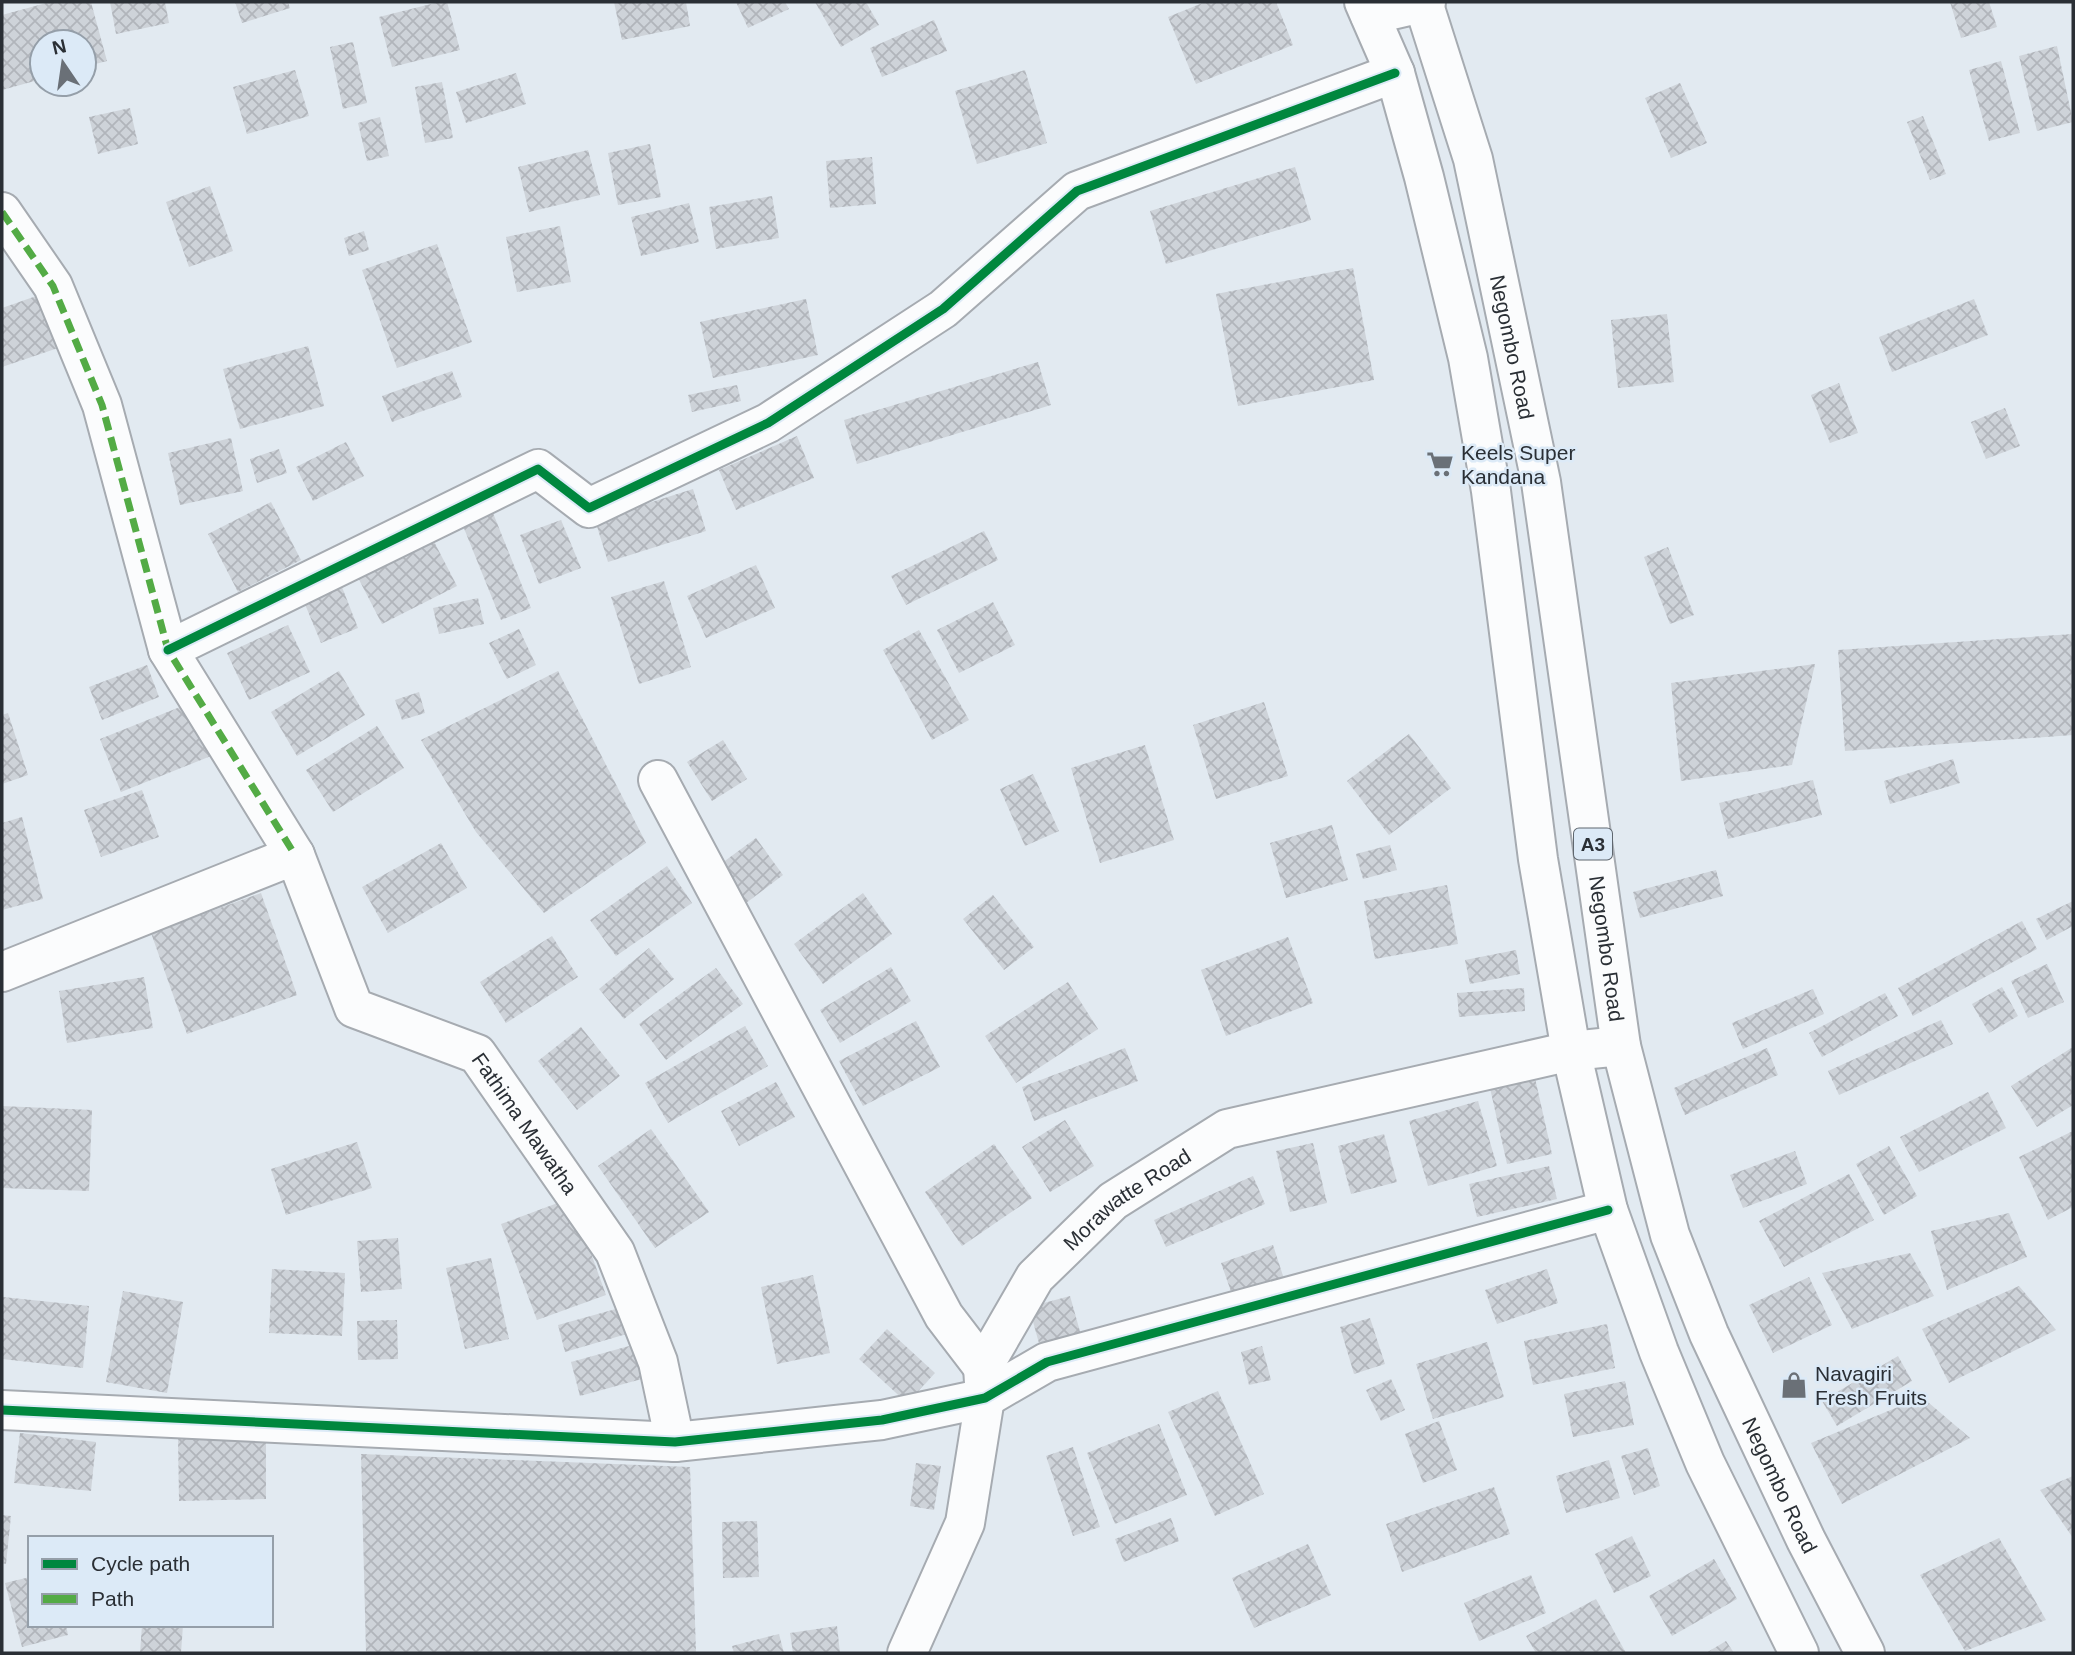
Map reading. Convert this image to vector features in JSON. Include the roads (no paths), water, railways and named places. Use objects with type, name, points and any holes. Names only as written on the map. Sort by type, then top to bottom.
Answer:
[{"type":"main road","points":[[1424,2],[1367,8],[1395,73],[1424,177],[1471,372],[1491,491],[1538,859],[1571,1051],[1608,1210],[1659,1352],[1705,1463],[1799,1653]]},
{"type":"main road","name":"Negombo Road","points":[[1424,2],[1473,159],[1541,482],[1621,1046],[1670,1235],[1709,1334],[1806,1540],[1865,1653]]},
{"type":"main road","points":[[168,650],[538,469],[589,508],[601,503],[768,423],[932,317],[1077,191],[1395,73]]},
{"type":"main road","name":"Fathima Mawatha","points":[[2,212],[53,286],[102,405],[168,650],[295,855],[354,1008],[477,1054],[615,1252],[658,1363],[675,1442]]},
{"type":"main road","points":[[658,780],[944,1316],[984,1383]]},
{"type":"main road","points":[[2,972],[295,855]]},
{"type":"main road","name":"Morawatte Road","points":[[907,1653],[965,1523],[984,1383],[1035,1277],[1113,1201],[1227,1129],[1571,1051],[1621,1046]]},
{"type":"main road","points":[[2,1410],[675,1442],[882,1420],[1047,1362],[1608,1210]]},
{"type":"place","name":"Keels Super Kandana","points":[[1440,464]]},
{"type":"place","name":"Navagiri Fresh Fruits","points":[[1794,1385]]}]
